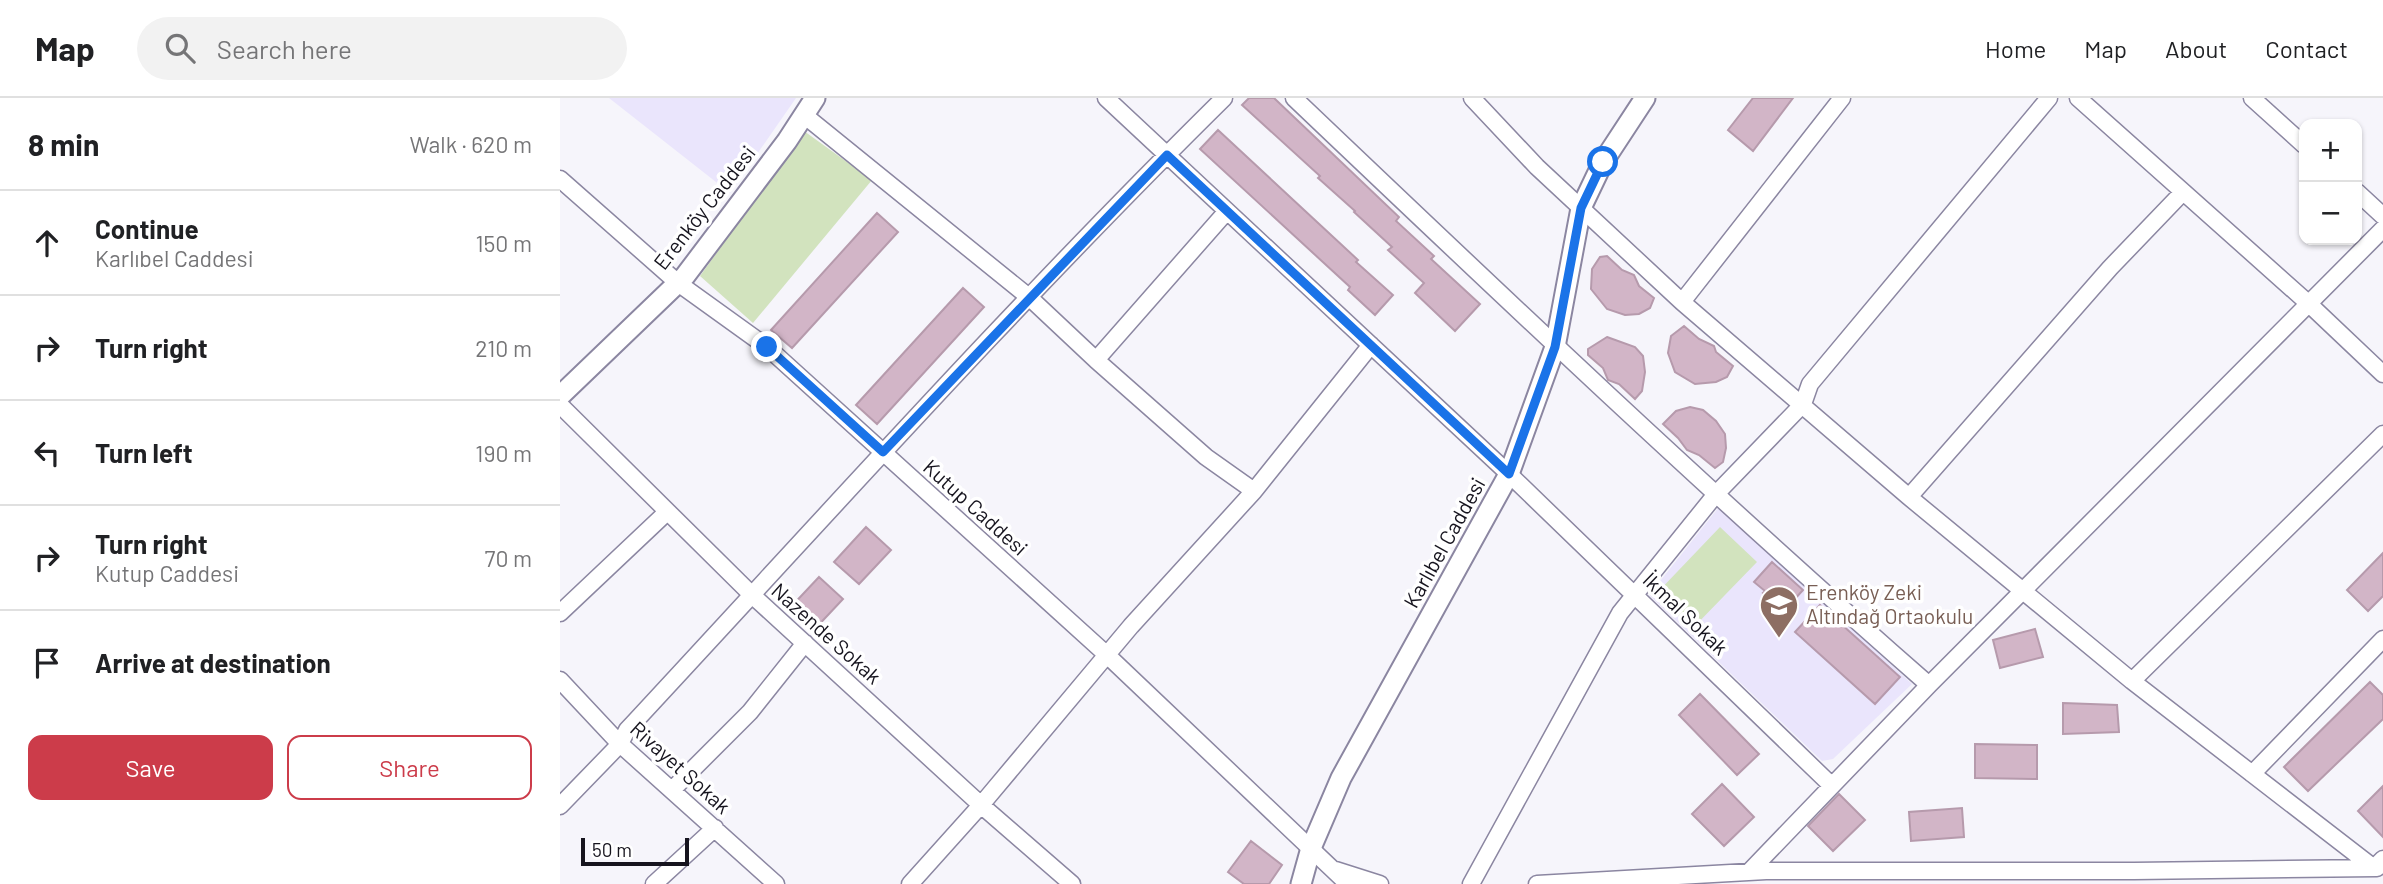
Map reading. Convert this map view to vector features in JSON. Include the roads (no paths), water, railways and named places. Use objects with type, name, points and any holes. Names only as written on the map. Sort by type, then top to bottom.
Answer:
[{"type":"street","name":"Erenköy Caddesi","points":[[560,396],[685,276],[815,98]]},
{"type":"street","name":"İkmal Sokak","points":[[1106,98],[1509,474],[1831,785]]},
{"type":"street","points":[[560,806],[620,744],[627,730],[883,452],[1224,98]]},
{"type":"street","points":[[1294,98],[1555,347],[1782,557],[1929,685]]},
{"type":"street","points":[[1472,98],[1537,167],[1682,302],[1909,497],[2132,681],[2252,774],[2380,865]]},
{"type":"street","name":"Karlıbel Caddesi","points":[[1301,884],[1311,848],[1341,778],[1509,474],[1555,347],[1581,208],[1603,162],[1645,98]]},
{"type":"street","points":[[1682,302],[1842,98]]},
{"type":"street","points":[[1471,884],[1620,613],[1716,494],[1803,404],[1810,384],[2049,98]]},
{"type":"street","points":[[2078,98],[2308,303],[2383,374]]},
{"type":"street","points":[[2252,98],[2299,140]]},
{"type":"street","points":[[804,116],[1030,299],[1206,457],[1254,491]]},
{"type":"street","name":"Kutup Caddesi","points":[[560,178],[678,283],[767,347],[1107,655],[1348,884]]},
{"type":"street","points":[[1909,497],[2110,268],[2183,192]]},
{"type":"street","points":[[2362,197],[2383,216]]},
{"type":"street","points":[[1096,360],[1227,211]]},
{"type":"street","points":[[1749,872],[1929,685],[2383,229]]},
{"type":"street","points":[[910,884],[981,805],[1107,655],[1254,491],[1371,345]]},
{"type":"street","name":"Nazende Sokak","points":[[560,405],[752,595],[981,805],[1072,884]]},
{"type":"street","points":[[2132,681],[2383,434]]},
{"type":"street","points":[[560,613],[667,512]]},
{"type":"street","points":[[2252,774],[2383,639]]},
{"type":"street","points":[[672,790],[750,712],[805,643]]},
{"type":"street","name":"Rivayet Sokak","points":[[560,680],[620,744],[776,884]]},
{"type":"street","points":[[654,884],[715,828]]},
{"type":"street","points":[[1537,884],[1710,879],[1749,872],[1830,877],[2337,876],[2380,865]]},
{"type":"street","points":[[1331,868],[1380,884]]},
{"type":"place","name":"Erenköy Zeki Altındağ Ortaokulu","points":[[1779,639]]}]
